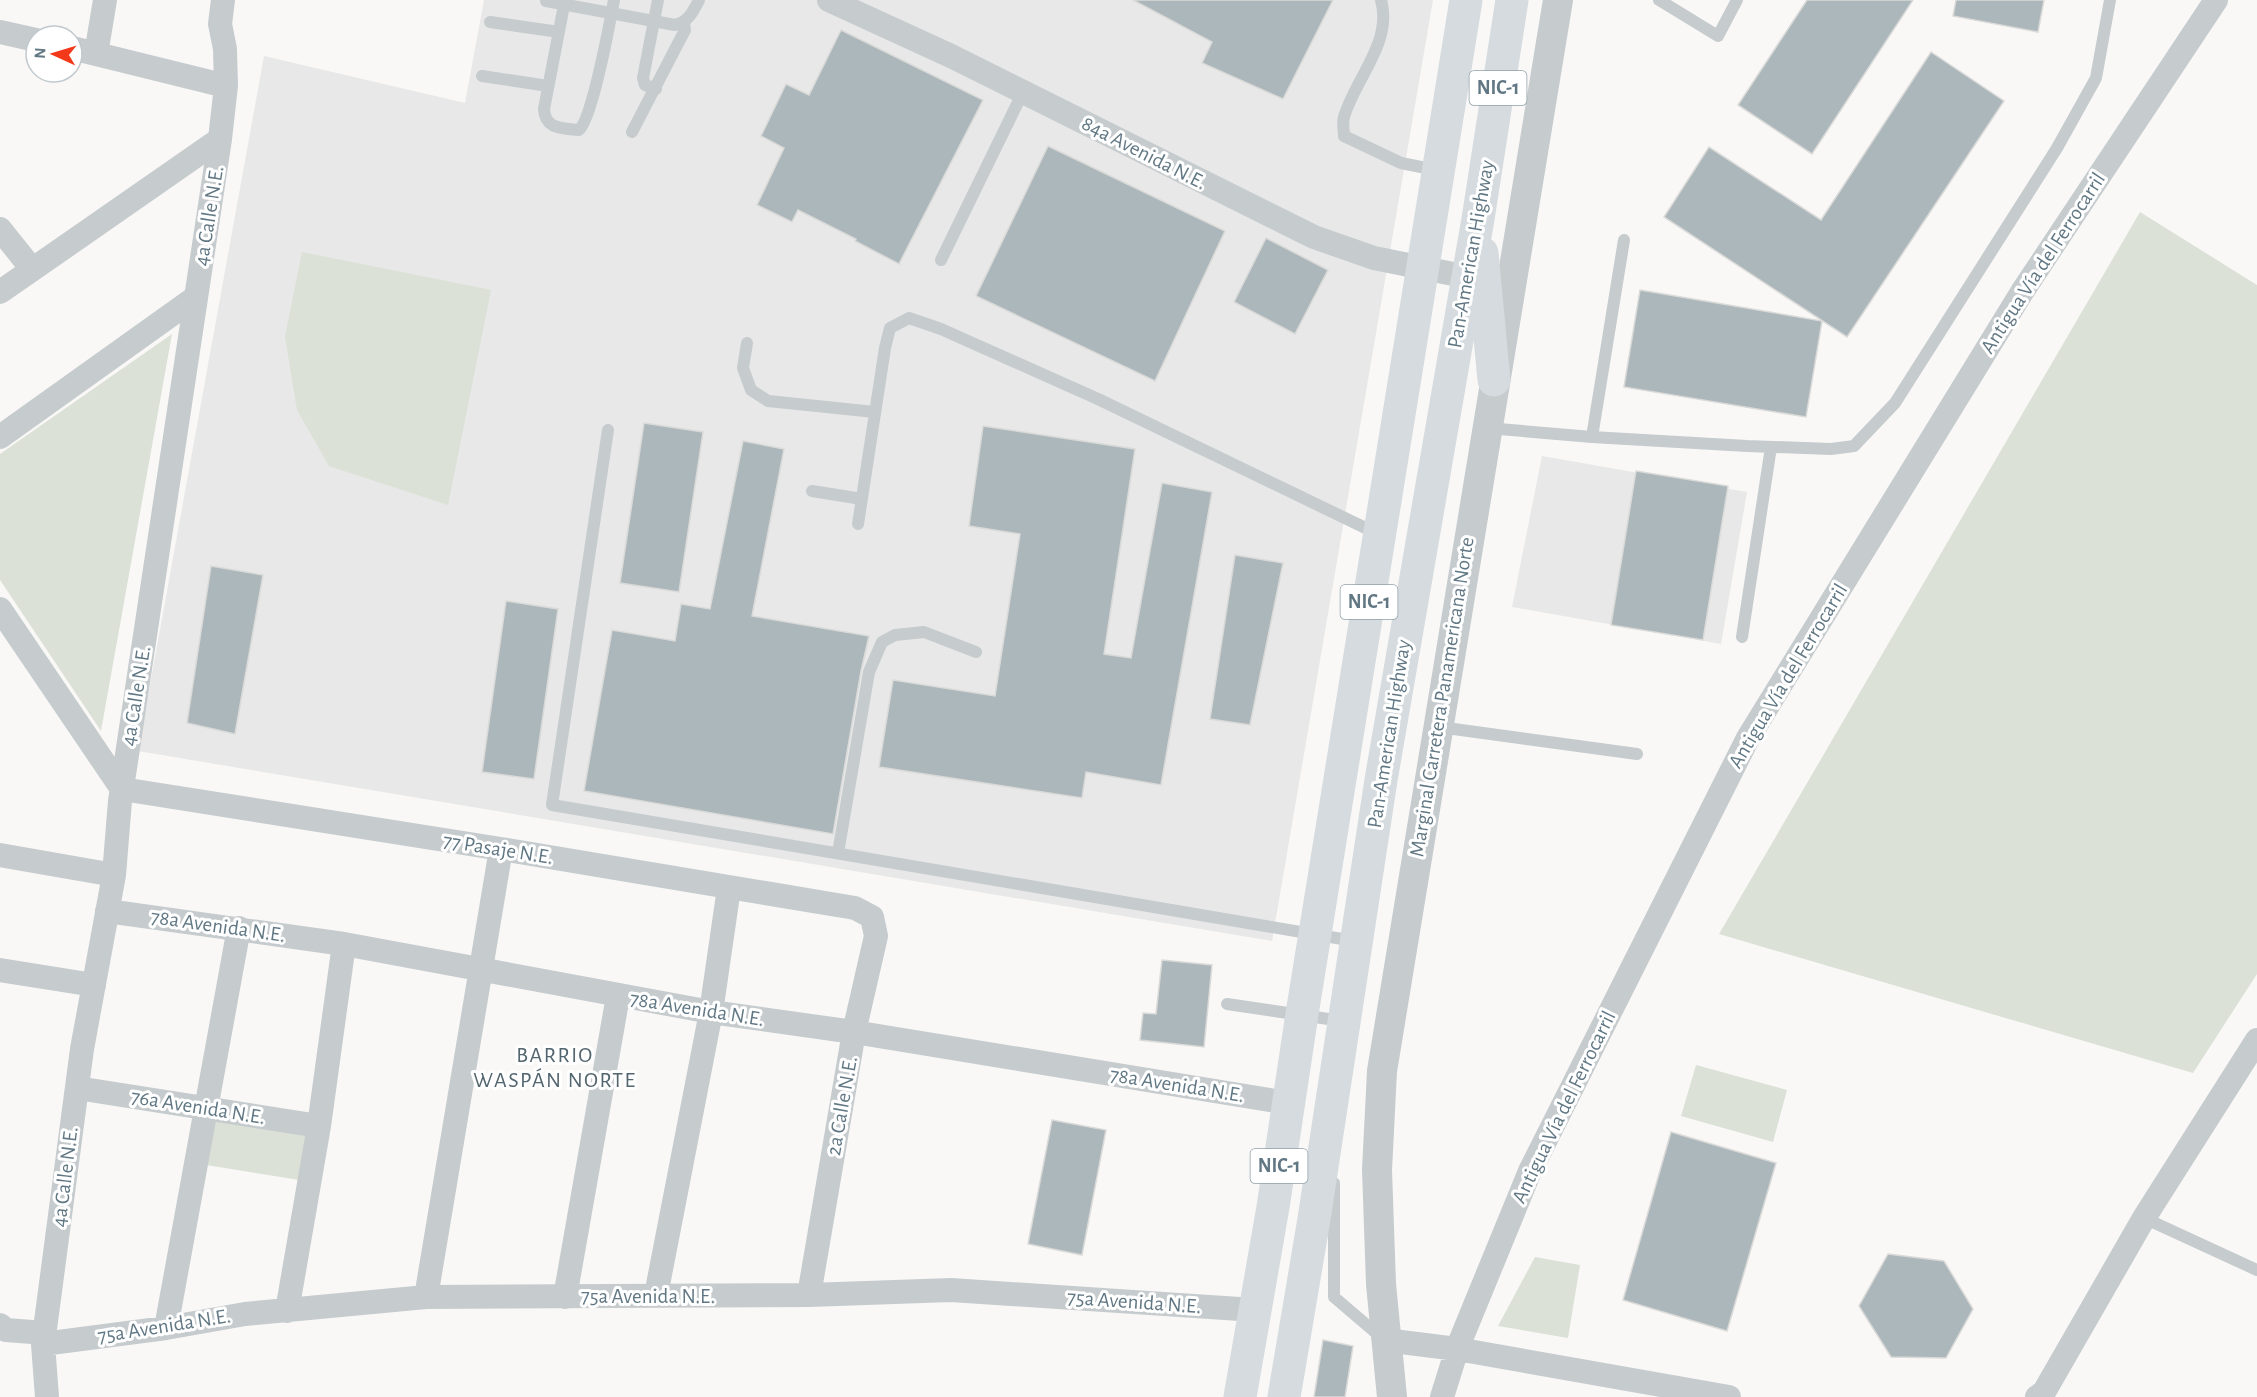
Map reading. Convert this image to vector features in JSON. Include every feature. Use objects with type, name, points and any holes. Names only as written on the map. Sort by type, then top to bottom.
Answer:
[{"type":"highway","name":"Pan-American Highway","points":[[1239,1397],[1255,1310],[1466,0]]},
{"type":"highway","name":"Pan-American Highway","points":[[1284,1397],[1381,780],[1478,219],[1512,0]]},
{"type":"highway","points":[[1478,219],[1488,299],[1494,380]]},
{"type":"street","points":[[96,54],[105,0]]},
{"type":"street","name":"4a Calle N.E.","points":[[46,1386],[44,1338],[77,1088],[114,875],[122,789],[220,139],[226,86],[225,49],[220,24],[223,0]]},
{"type":"street","name":"84a Avenida N.E.","points":[[829,0],[1023,92],[1314,237],[1374,258],[1468,277]]},
{"type":"street","name":"Marginal Carretera Panamericana Norte","points":[[1392,1397],[1385,1340],[1377,1170],[1382,1071],[1557,0]]},
{"type":"street","name":"Antigua Vía del Ferrocarril","points":[[1442,1397],[1457,1349],[1530,1171],[1748,738],[2022,292],[2216,0]]},
{"type":"street","points":[[0,32],[24,37]]},
{"type":"street","points":[[84,51],[226,86]]},
{"type":"street","points":[[0,292],[220,139]]},
{"type":"street","points":[[0,229],[32,269]]},
{"type":"street","points":[[2,431],[196,297]]},
{"type":"street","points":[[0,609],[122,789]]},
{"type":"street","name":"77 Pasaje N.E.","points":[[122,789],[855,908],[872,917]]},
{"type":"street","points":[[426,1297],[501,849]]},
{"type":"street","points":[[0,855],[114,875]]},
{"type":"street","points":[[657,1296],[711,1012],[729,888]]},
{"type":"street","name":"78a Avenida N.E.","points":[[107,911],[344,944],[711,1012],[854,1032],[1288,1103]]},
{"type":"street","name":"2a Calle N.E.","points":[[809,1296],[854,1032],[876,936],[872,917]]},
{"type":"street","points":[[166,1328],[239,928]]},
{"type":"street","points":[[287,1311],[319,1126],[344,944]]},
{"type":"street","points":[[0,970],[94,985]]},
{"type":"street","points":[[565,1297],[618,996]]},
{"type":"street","points":[[2042,1395],[2144,1218],[2257,1040]]},
{"type":"street","name":"76a Avenida N.E.","points":[[77,1088],[319,1126]]},
{"type":"street","name":"75a Avenida N.E.","points":[[44,1338],[166,1328],[245,1314],[426,1297],[809,1296],[951,1290],[1255,1310]]},
{"type":"street","points":[[2,1329],[44,1338]]},
{"type":"street","points":[[1385,1340],[1457,1349],[1729,1397]]},
{"type":"lane","points":[[564,2],[544,118],[551,125],[579,130],[584,126],[614,0]]},
{"type":"lane","points":[[656,89],[645,85],[643,78],[658,0]]},
{"type":"lane","points":[[546,1],[564,2],[675,25],[684,23],[694,11],[699,0]]},
{"type":"lane","points":[[1381,0],[1383,20],[1380,39],[1343,119],[1344,136],[1401,162],[1438,170]]},
{"type":"lane","points":[[1659,0],[1718,36],[1737,0]]},
{"type":"lane","points":[[1486,428],[1592,437],[1771,447],[1831,449],[1854,446],[1895,403],[2056,148],[2096,78],[2110,0]]},
{"type":"lane","points":[[490,22],[559,32]]},
{"type":"lane","points":[[632,132],[685,30],[684,23]]},
{"type":"lane","points":[[482,76],[548,86]]},
{"type":"lane","points":[[941,260],[1023,92]]},
{"type":"lane","points":[[1592,437],[1624,240]]},
{"type":"lane","points":[[858,524],[885,348],[890,328],[909,318],[941,329],[1098,399],[1380,535]]},
{"type":"lane","points":[[747,343],[743,368],[751,390],[768,400],[875,412]]},
{"type":"lane","points":[[608,430],[552,805],[1356,942]]},
{"type":"lane","points":[[1742,637],[1771,447]]},
{"type":"lane","points":[[812,491],[862,498]]},
{"type":"lane","points":[[838,854],[869,672],[882,642],[895,635],[924,632],[976,652]]},
{"type":"lane","points":[[1438,726],[1637,754]]},
{"type":"lane","points":[[1227,1004],[1343,1021]]},
{"type":"lane","points":[[1335,1078],[1334,1298],[1385,1340]]},
{"type":"lane","points":[[2144,1218],[2257,1270]]},
{"type":"shaded area","points":[[484,0],[1433,0],[1272,941],[138,751],[264,56],[465,103]]},
{"type":"shaded area","points":[[2140,212],[2257,285],[2257,974],[2193,1073],[1719,934]]},
{"type":"shaded area","points":[[302,252],[491,290],[448,505],[329,466],[297,410],[285,337]]},
{"type":"shaded area","points":[[172,334],[101,731],[0,580],[0,454]]},
{"type":"shaded area","points":[[1542,456],[1747,492],[1721,644],[1512,607]]},
{"type":"shaded area","points":[[1696,1065],[1787,1090],[1773,1142],[1681,1116]]},
{"type":"shaded area","points":[[215,1114],[307,1129],[299,1180],[206,1165]]},
{"type":"shaded area","points":[[1535,1257],[1580,1265],[1568,1338],[1498,1326]]},
{"type":"building","points":[[1133,0],[1333,0],[1283,99],[1202,63],[1212,42]]},
{"type":"building","points":[[1807,0],[1913,0],[1812,154],[1738,105]]},
{"type":"building","points":[[1956,0],[2044,0],[2038,32],[1953,16]]},
{"type":"building","points":[[841,30],[983,100],[899,264],[798,210],[792,222],[757,205],[784,148],[761,136],[786,84],[809,95]]},
{"type":"building","points":[[1931,52],[2004,101],[1847,337],[1664,217],[1709,147],[1821,220]]},
{"type":"building","points":[[1048,146],[1225,231],[1155,381],[976,296]]},
{"type":"building","points":[[1266,238],[1328,270],[1295,334],[1234,302]]},
{"type":"building","points":[[1640,290],[1822,321],[1806,417],[1624,387]]},
{"type":"building","points":[[644,423],[703,432],[679,592],[620,583]]},
{"type":"building","points":[[983,426],[1135,449],[1104,654],[1131,658],[1162,483],[1212,492],[1161,785],[1086,772],[1082,798],[879,767],[893,680],[995,696],[1020,534],[969,526]]},
{"type":"building","points":[[743,441],[784,449],[752,616],[869,636],[833,834],[584,791],[612,630],[675,641],[681,604],[710,609]]},
{"type":"building","points":[[1636,471],[1728,486],[1703,640],[1611,625]]},
{"type":"building","points":[[1235,555],[1283,563],[1250,725],[1210,719]]},
{"type":"building","points":[[211,566],[263,575],[235,734],[187,723]]},
{"type":"building","points":[[506,601],[558,609],[534,779],[482,772]]},
{"type":"building","points":[[1162,960],[1212,965],[1204,1047],[1140,1040],[1143,1013],[1156,1014]]},
{"type":"building","points":[[1052,1120],[1106,1130],[1082,1255],[1028,1244]]},
{"type":"building","points":[[1671,1132],[1776,1163],[1727,1331],[1623,1300]]},
{"type":"building","points":[[1888,1254],[1944,1261],[1973,1309],[1946,1358],[1891,1357],[1859,1306]]},
{"type":"building","points":[[1323,1340],[1353,1346],[1345,1397],[1314,1397]]},
{"type":"district","name":"BARRIO WASPÁN NORTE","points":[[555,1068]]}]
